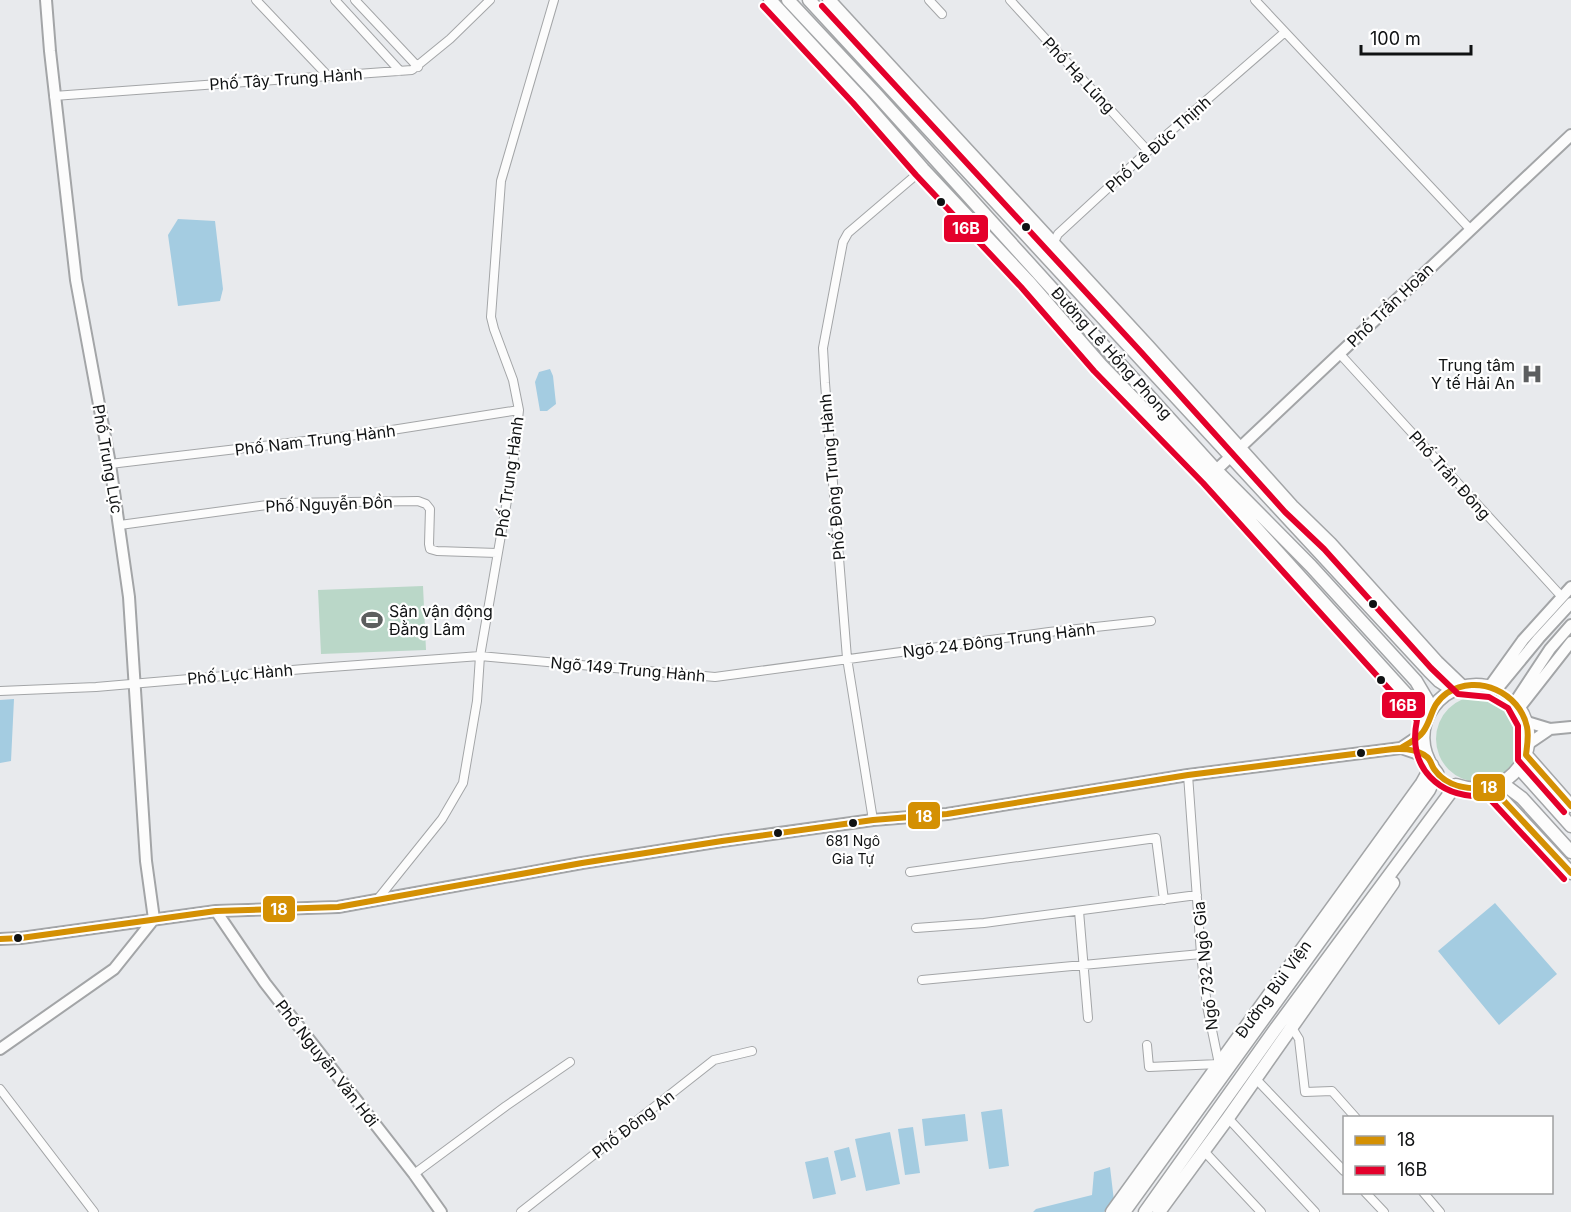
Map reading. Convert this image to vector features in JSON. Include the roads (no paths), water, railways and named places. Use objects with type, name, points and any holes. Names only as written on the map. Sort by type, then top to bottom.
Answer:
[{"type":"main road","name":"Đường Lê Hồng Phong","points":[[770,0],[1028,281],[1101,364],[1312,567],[1417,682],[1430,712]]},
{"type":"main road","name":"Đường Lê Hồng Phong","points":[[788,0],[871,88],[1213,473]]},
{"type":"main road","name":"Đường Lê Hồng Phong","points":[[809,0],[1429,671],[1439,681],[1458,688]]},
{"type":"main road","name":"Đường Lê Hồng Phong","points":[[829,0],[1292,506],[1330,543],[1458,688]]},
{"type":"main road","points":[[860,97],[893,71]]},
{"type":"main road","points":[[1432,765],[1424,733],[1430,712],[1445,694],[1458,688],[1476,684],[1494,688]]},
{"type":"main road","points":[[1159,1212],[1228,1118],[1459,786],[1471,789],[1496,785],[1519,768],[1527,750],[1527,722],[1517,704]]},
{"type":"main road","points":[[1527,750],[1571,806]]},
{"type":"main road","name":"Đường Bùi Viện","points":[[1113,1212],[1422,783],[1432,765]]},
{"type":"main road","name":"Đường Bùi Viện","points":[[1124,1212],[1429,790],[1432,765]]},
{"type":"main road","points":[[1519,768],[1571,826]]},
{"type":"main road","points":[[1496,785],[1522,798],[1571,852]]},
{"type":"main road","points":[[1496,785],[1571,873]]},
{"type":"main road","name":"Đường Bùi Viện","points":[[1144,1212],[1281,1022],[1459,786]]},
{"type":"street","name":"Phố Trung Lực","points":[[46,0],[54,96],[76,280],[110,464],[129,597],[146,861],[154,919]]},
{"type":"street","points":[[256,0],[328,76]]},
{"type":"street","points":[[335,0],[400,71]]},
{"type":"street","points":[[355,0],[418,67]]},
{"type":"street","name":"Phố Tây Trung Hành","points":[[54,96],[412,70],[450,39],[490,0]]},
{"type":"street","name":"Phố Trung Hành","points":[[377,900],[442,819],[462,783],[477,701],[480,656],[513,466],[519,410],[513,380],[491,317],[501,181],[554,0]]},
{"type":"street","points":[[928,0],[942,14]]},
{"type":"street","name":"Phố Hạ Lũng","points":[[1010,0],[1148,151]]},
{"type":"street","points":[[1255,0],[1470,229]]},
{"type":"street","name":"Phố Lê Đức Thịnh","points":[[1053,244],[1058,234],[1148,151],[1285,32]]},
{"type":"street","name":"Phố Trần Hoàn","points":[[1213,473],[1571,135]]},
{"type":"street","name":"Phố Đông Trung Hành","points":[[873,820],[847,658],[823,348],[843,242],[848,233],[923,169]]},
{"type":"street","points":[[1053,244],[1057,268]]},
{"type":"street","name":"Phố Trần Đông","points":[[1339,353],[1566,600]]},
{"type":"street","name":"Phố Nam Trung Hành","points":[[110,464],[373,433],[519,410]]},
{"type":"street","name":"Phố Nguyễn Đồn","points":[[120,525],[282,503],[418,501],[426,504],[430,509],[430,549],[497,553]]},
{"type":"street","points":[[1494,688],[1539,638],[1566,600],[1571,587]]},
{"type":"street","name":"Ngõ 24 Đông Trung Hành","points":[[847,658],[1151,621]]},
{"type":"street","points":[[1517,704],[1550,648],[1571,625]]},
{"type":"street","points":[[1517,704],[1571,642]]},
{"type":"street","name":"Ngõ 149 Trung Hành","points":[[480,656],[715,677],[847,658]]},
{"type":"street","name":"Phố Lực Hành","points":[[0,691],[135,684],[480,656]]},
{"type":"street","points":[[1527,722],[1550,729],[1571,727]]},
{"type":"street","points":[[1527,750],[1550,729]]},
{"type":"street","points":[[0,939],[216,911],[338,907],[593,861],[873,820],[947,814],[1188,775],[1401,748],[1424,733]]},
{"type":"street","points":[[1401,748],[1432,765]]},
{"type":"street","name":"Ngõ 732 Ngô Gia","points":[[1188,775],[1201,954],[1207,1006],[1219,1064]]},
{"type":"street","points":[[910,872],[1156,838],[1164,900]]},
{"type":"street","points":[[916,928],[984,923],[1197,895]]},
{"type":"street","points":[[1079,910],[1088,1018]]},
{"type":"street","name":"Phố Nguyễn Văn Hới","points":[[216,911],[265,983],[441,1212]]},
{"type":"street","points":[[0,1049],[114,969],[154,919]]},
{"type":"street","points":[[922,980],[1201,954]]},
{"type":"street","points":[[1291,1026],[1299,1039],[1305,1092],[1332,1091],[1354,1116]]},
{"type":"street","points":[[1147,1045],[1149,1068],[1219,1064]]},
{"type":"street","name":"Phố Đông An","points":[[521,1212],[714,1060],[752,1052]]},
{"type":"street","points":[[414,1174],[570,1062]]},
{"type":"street","points":[[1255,1078],[1343,1170]]},
{"type":"street","points":[[0,1089],[94,1212]]},
{"type":"street","points":[[1228,1118],[1315,1212]]},
{"type":"street","points":[[1203,1150],[1261,1212]]},
{"type":"street","points":[[1367,1194],[1384,1212]]},
{"type":"street","points":[[1425,1194],[1440,1212]]},
{"type":"water","points":[[178,219],[215,221],[223,289],[220,301],[178,306],[168,235]]},
{"type":"water","points":[[550,369],[556,404],[547,411],[540,411],[535,382],[539,372]]},
{"type":"water","points":[[14,699],[11,761],[0,763],[0,700]]},
{"type":"water","points":[[1495,903],[1557,974],[1499,1025],[1438,951]]},
{"type":"water","points":[[1002,1109],[1009,1166],[989,1169],[981,1112]]},
{"type":"water","points":[[965,1114],[968,1141],[925,1146],[922,1119]]},
{"type":"water","points":[[913,1127],[920,1173],[905,1175],[898,1129]]},
{"type":"water","points":[[890,1132],[900,1184],[866,1191],[855,1139]]},
{"type":"water","points":[[849,1147],[856,1177],[841,1181],[834,1151]]},
{"type":"water","points":[[828,1157],[836,1194],[813,1199],[805,1162]]},
{"type":"water","points":[[1110,1167],[1114,1201],[1104,1212],[1033,1212],[1036,1209],[1092,1195],[1094,1172]]},
{"type":"place","name":"Trung tâm Y tế Hải An","points":[[1532,374]]},
{"type":"place","name":"Sân vận động Đằng Lâm","points":[[372,620]]},
{"type":"place","name":"681 Ngô Gia Tự","points":[[853,823]]}]
